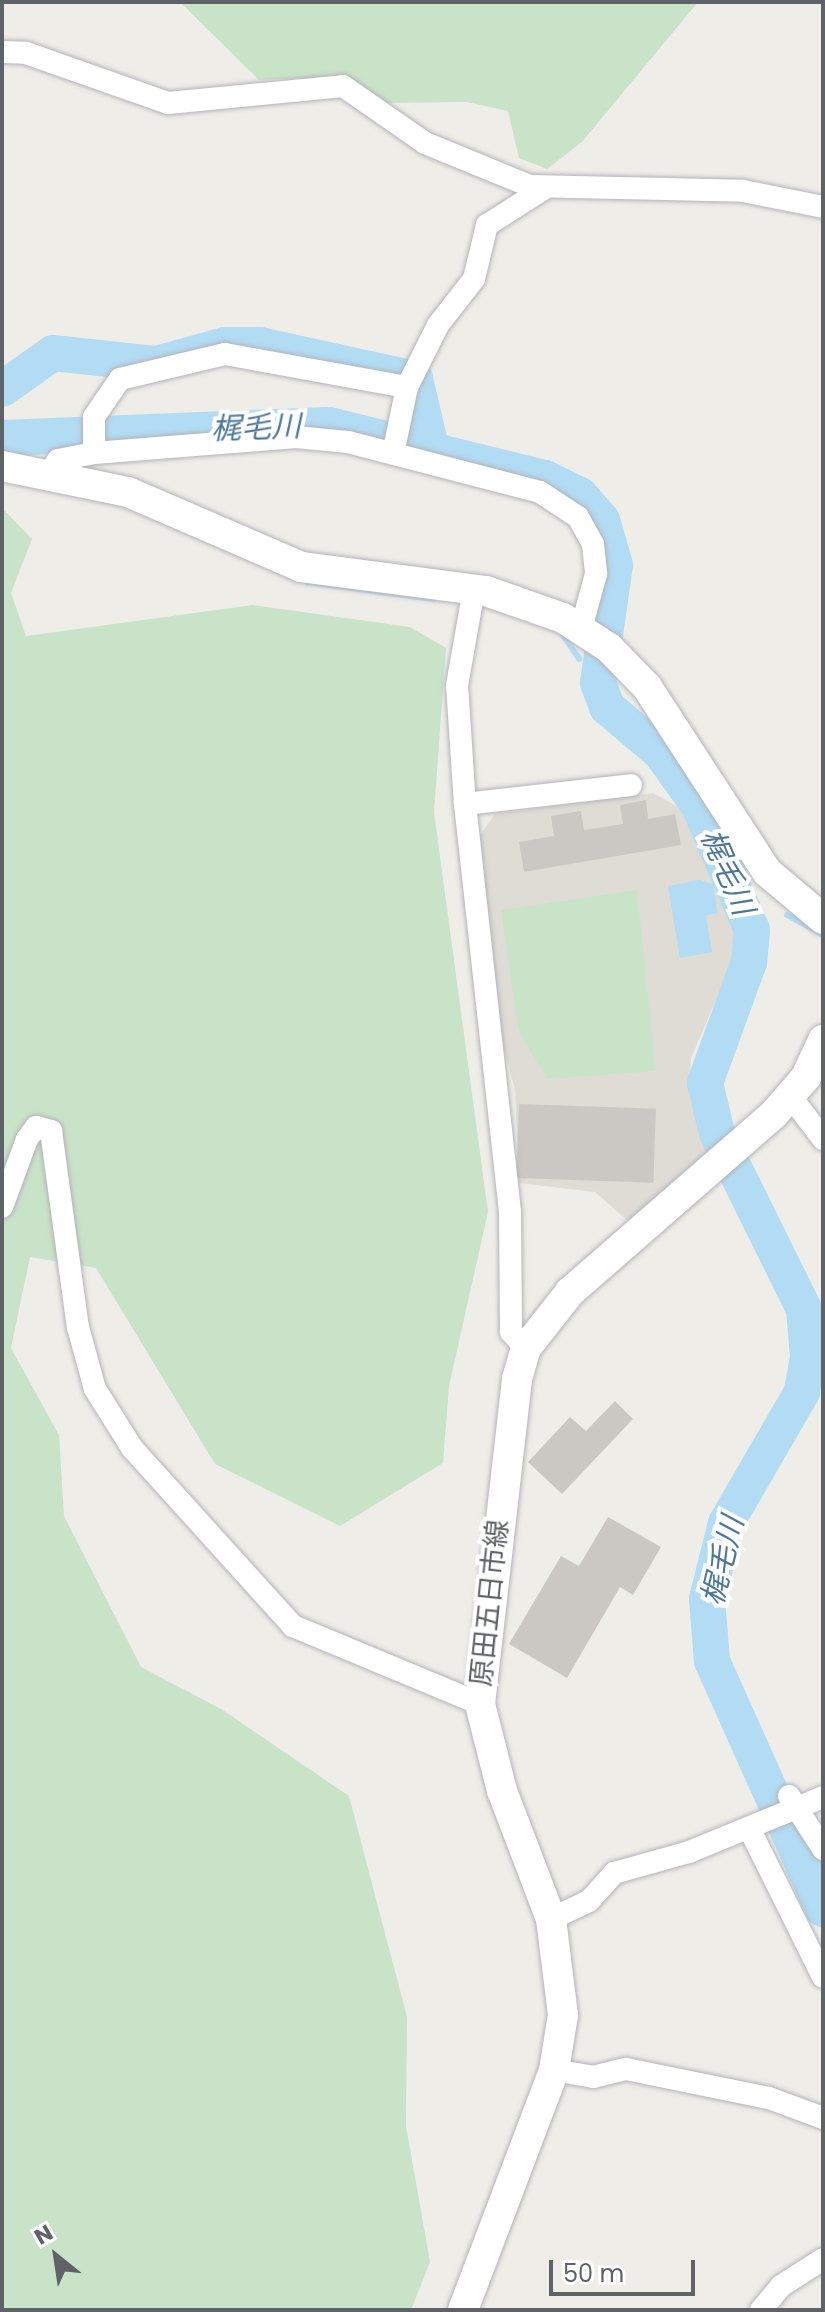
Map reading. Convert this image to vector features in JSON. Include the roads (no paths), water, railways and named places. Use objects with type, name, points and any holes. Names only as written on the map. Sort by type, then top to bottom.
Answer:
[{"type":"main road","points":[[2,466],[50,472],[128,492],[301,567],[474,589],[538,606],[584,630],[613,652],[663,710],[780,889],[823,919]]},
{"type":"main road","points":[[526,1348],[570,1292],[791,1097],[823,1040]]},
{"type":"main road","name":"原田五日市線","points":[[463,2310],[554,2070],[563,2015],[551,1919],[502,1791],[480,1704],[526,1348]]},
{"type":"street","points":[[2,52],[26,53],[168,103],[343,86],[425,143],[545,188]]},
{"type":"street","points":[[394,450],[410,382],[438,325],[474,279],[493,217],[545,188],[601,183],[743,191],[823,207]]},
{"type":"street","points":[[94,450],[93,418],[125,376],[177,371],[225,354],[410,382]]},
{"type":"street","points":[[50,472],[58,460],[94,450],[296,437],[394,450],[566,506],[586,529],[596,558],[584,630]]},
{"type":"street","points":[[474,589],[457,685],[465,804],[510,1213],[511,1332],[526,1348]]},
{"type":"street","points":[[465,804],[631,785]]},
{"type":"street","points":[[791,1097],[823,1139]]},
{"type":"street","points":[[2,1207],[27,1139],[36,1127],[51,1131],[78,1327],[95,1389],[132,1448],[293,1626],[480,1704]]},
{"type":"street","points":[[823,1146],[823,1158]]},
{"type":"street","points":[[551,1919],[589,1901],[614,1873],[752,1827],[792,1803],[823,1797]]},
{"type":"street","points":[[792,1803],[823,1849]]},
{"type":"street","points":[[752,1827],[823,1977]]},
{"type":"street","points":[[554,2070],[593,2077],[626,2069],[769,2098],[823,2118]]},
{"type":"street","points":[[761,2310],[781,2286],[823,2259]]},
{"type":"water","points":[[699,880],[713,884],[718,913],[706,915],[712,952],[680,958],[668,886]]},
{"type":"waterway","points":[[2,389],[53,353],[156,364],[225,345],[260,345],[415,379],[431,447]]},
{"type":"waterway","name":"梶毛川","points":[[2,438],[329,425],[545,478],[580,495],[602,520],[615,565],[598,683],[607,707],[661,753],[699,806],[752,930],[749,962],[705,1083],[717,1133],[804,1309],[808,1357],[802,1392],[726,1523],[707,1599],[712,1661],[823,1909]]},
{"type":"waterway","points":[[307,582],[434,599]]},
{"type":"waterway","points":[[563,635],[579,659]]},
{"type":"waterway","points":[[787,915],[823,935]]}]
